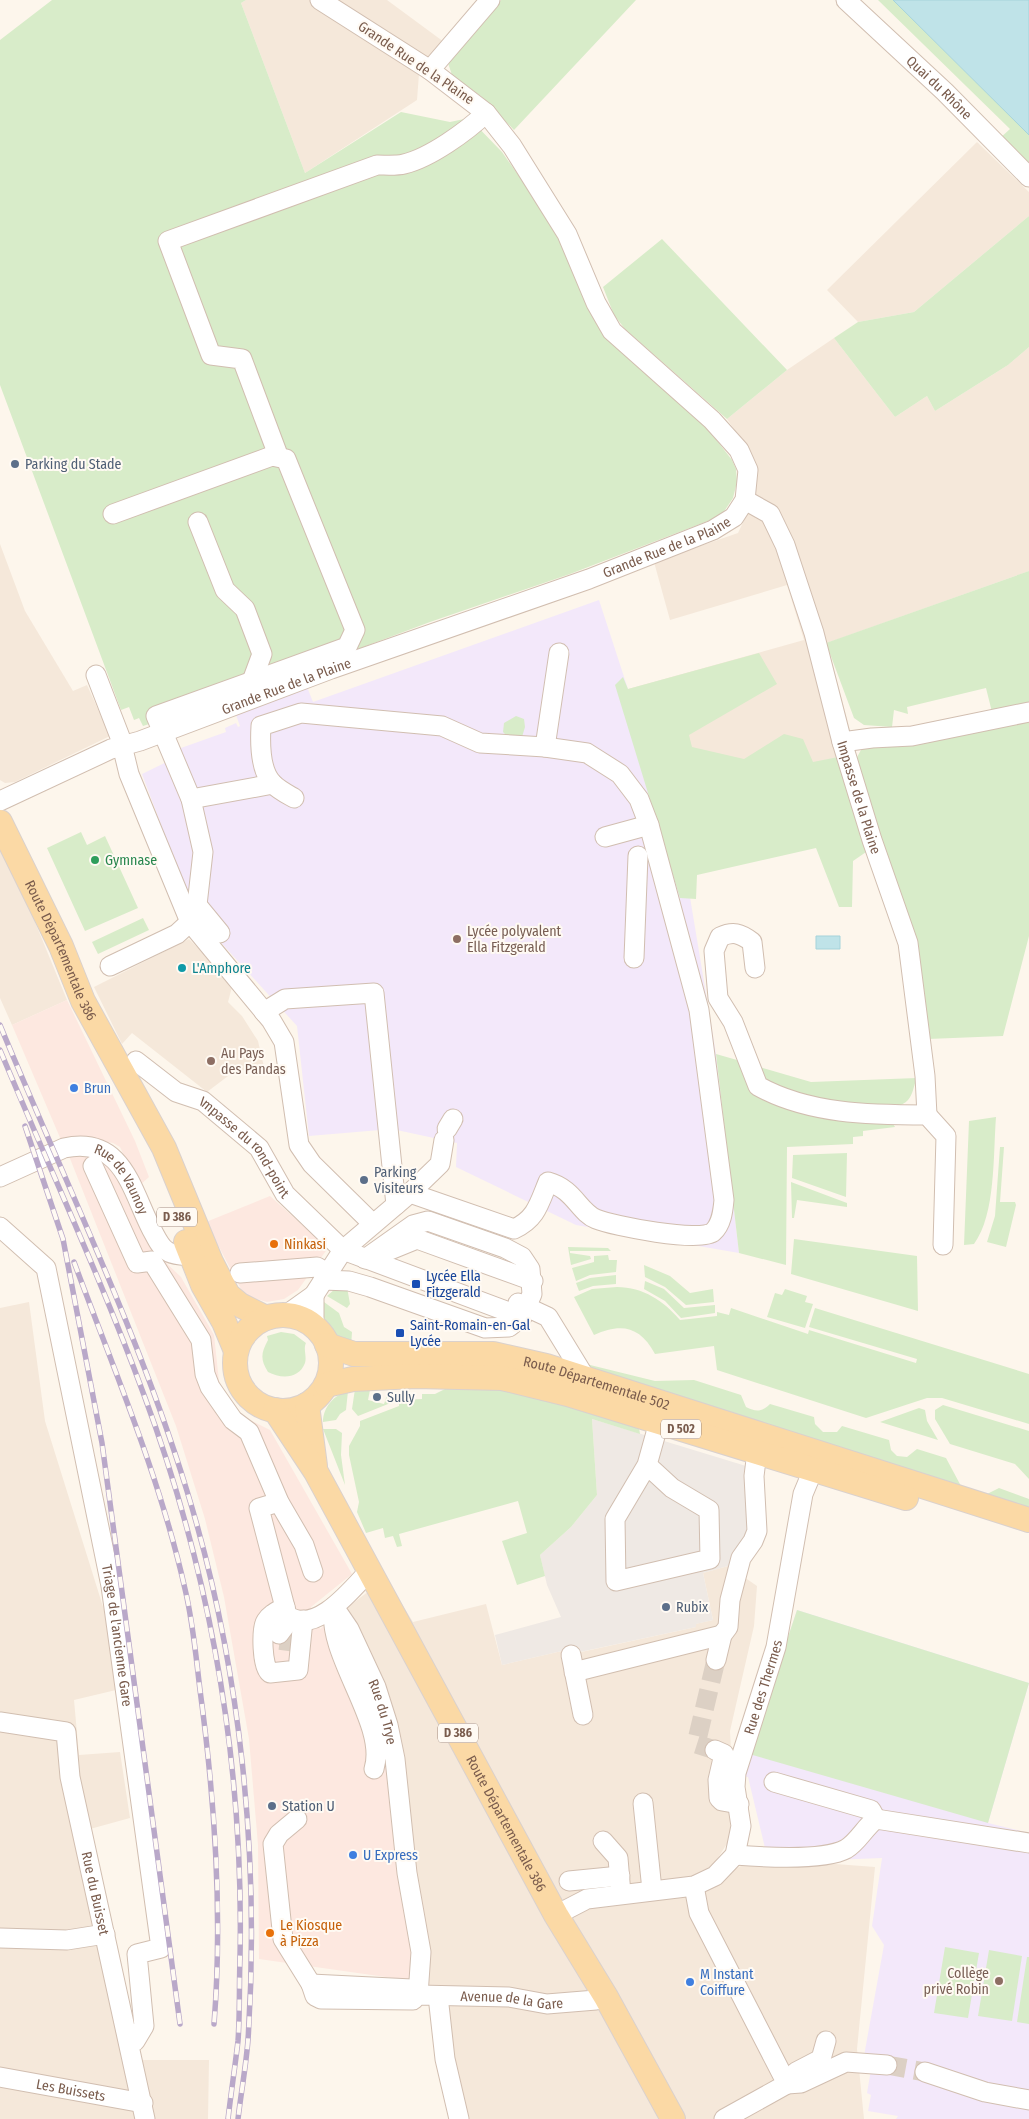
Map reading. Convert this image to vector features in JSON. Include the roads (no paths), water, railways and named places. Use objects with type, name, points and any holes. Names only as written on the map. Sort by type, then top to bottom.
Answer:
[{"type":"main road","name":"Route Départementale 386","points":[[0,822],[61,946],[83,1001],[130,1070],[211,1262],[228,1295],[240,1305],[276,1317]]},
{"type":"main road","name":"Route Départementale 386","points":[[130,1070],[192,1258],[203,1285],[224,1322],[236,1351]]},
{"type":"main road","name":"D 386","points":[[192,1258],[228,1295]]},
{"type":"main road","points":[[276,1317],[302,1319],[321,1336],[330,1358],[330,1372],[326,1385],[318,1396],[306,1405],[291,1410],[275,1410],[254,1400],[238,1382],[235,1367],[236,1351],[242,1337],[253,1325],[276,1317]]},
{"type":"main road","name":"Route Départementale 502","points":[[321,1336],[354,1354],[493,1354],[546,1366],[1029,1520]]},
{"type":"main road","name":"Route Départementale 502","points":[[326,1385],[353,1379],[395,1377],[464,1376],[502,1378],[568,1394],[1029,1535]]},
{"type":"main road","name":"Route Départementale 386","points":[[306,1405],[316,1472]]},
{"type":"main road","name":"Route Départementale 386","points":[[275,1410],[316,1472],[556,1915],[606,1997],[673,2119]]},
{"type":"street","name":"Grande Rue de la Plaine","points":[[0,801],[122,746],[163,733],[332,669],[579,583],[713,530],[734,516],[745,500],[748,470],[739,450],[712,420],[612,331],[596,303],[567,234],[512,146],[486,113],[430,70],[320,0]]},
{"type":"street","points":[[430,70],[490,0]]},
{"type":"street","name":"Quai du Rhône","points":[[846,0],[945,92],[1029,177]]},
{"type":"street","points":[[278,456],[242,360],[211,355],[168,241],[377,165],[404,164],[429,154],[475,124],[486,113]]},
{"type":"street","points":[[113,514],[272,456],[286,459],[356,630],[347,647],[156,716],[191,799],[203,852],[197,905],[220,933]]},
{"type":"street","name":"Impasse de la Plaine","points":[[745,500],[770,514],[785,545],[814,634],[842,742],[872,840],[908,943],[925,1076],[927,1115]]},
{"type":"street","points":[[198,522],[225,590],[245,609],[262,654],[252,681]]},
{"type":"street","points":[[545,747],[559,653]]},
{"type":"street","points":[[96,675],[122,746],[129,774],[190,922],[264,1012],[284,1042],[299,1145],[312,1164],[373,1224]]},
{"type":"street","points":[[842,742],[912,736],[1029,712]]},
{"type":"street","points":[[294,798],[273,784],[266,773],[260,743],[261,726],[301,713],[442,726],[480,743],[545,747],[587,753],[620,774],[639,799],[649,825],[698,1010],[724,1200],[721,1219],[713,1232],[699,1237],[666,1234],[595,1219],[561,1186],[548,1182],[534,1215],[527,1224],[514,1229],[403,1199]]},
{"type":"street","points":[[191,799],[273,784]]},
{"type":"street","points":[[605,837],[649,825]]},
{"type":"street","points":[[634,958],[638,856]]},
{"type":"street","points":[[176,888],[200,879]]},
{"type":"street","points":[[110,966],[176,934],[190,922]]},
{"type":"street","points":[[755,968],[752,942],[742,934],[730,932],[720,937],[714,950],[718,998],[733,1022],[758,1086],[774,1095],[798,1103],[883,1115],[927,1115],[946,1136],[943,1245]]},
{"type":"street","points":[[264,1012],[285,1000],[374,992],[403,1199]]},
{"type":"street","name":"Impasse du rond-point","points":[[130,1070],[176,1092],[203,1101],[259,1148],[285,1194],[343,1250]]},
{"type":"street","points":[[276,1317],[321,1283],[343,1250],[403,1199],[440,1164],[448,1129]]},
{"type":"street","name":"Rue de Vaunoy","points":[[0,1177],[64,1148],[75,1146],[96,1148],[121,1165],[146,1219],[162,1246],[172,1254],[184,1253],[192,1258]]},
{"type":"street","points":[[93,1166],[137,1263],[152,1261],[201,1340],[205,1374],[210,1387],[233,1420],[249,1432],[279,1502],[304,1545],[313,1572]]},
{"type":"street","name":"Triage de l'ancienne Gare","points":[[0,1227],[46,1268],[110,1586],[161,1948],[137,1954],[144,2026],[135,2041],[130,2044]]},
{"type":"street","points":[[365,1259],[422,1231],[526,1299],[548,1317],[586,1380]]},
{"type":"street","points":[[343,1250],[365,1259],[392,1282],[526,1299]]},
{"type":"street","points":[[365,1259],[404,1261],[526,1299]]},
{"type":"street","points":[[240,1273],[317,1266],[321,1283],[321,1336]]},
{"type":"street","points":[[321,1283],[349,1281],[485,1328],[526,1299]]},
{"type":"street","points":[[647,1465],[672,1488],[709,1510],[710,1559],[616,1581],[615,1518],[647,1465],[659,1422]]},
{"type":"street","points":[[716,1660],[722,1635],[728,1627],[730,1600],[740,1558],[753,1541],[757,1531],[754,1476],[757,1452]]},
{"type":"street","points":[[812,1470],[819,1463],[911,1490],[950,1495]]},
{"type":"street","name":"Rue des Thermes","points":[[735,1855],[741,1826],[735,1788],[736,1773],[776,1647],[803,1494],[812,1470]]},
{"type":"street","points":[[279,1502],[259,1508],[298,1670],[281,1672],[270,1673],[264,1666],[264,1625],[274,1613],[288,1631],[281,1672]]},
{"type":"street","points":[[288,1631],[334,1607],[370,1570]]},
{"type":"street","name":"Rue du Trye","points":[[334,1607],[332,1620],[335,1634],[376,1747],[374,1769]]},
{"type":"street","name":"Rue du Trye","points":[[334,1607],[349,1629],[376,1687],[388,1724],[395,1759],[407,1873],[420,1952],[418,1994]]},
{"type":"street","points":[[582,1715],[572,1663],[722,1635]]},
{"type":"street","name":"Rue du Buisset","points":[[0,1722],[66,1732],[70,1777],[144,2111]]},
{"type":"street","points":[[715,1750],[724,1754],[718,1780],[719,1798],[722,1801],[739,1804]]},
{"type":"street","points":[[774,1782],[870,1810],[876,1819]]},
{"type":"street","points":[[643,1803],[652,1890]]},
{"type":"street","name":"Avenue de la Gare","points":[[297,1819],[279,1834],[272,1844],[282,1939],[312,1984],[326,1987],[412,1989],[418,1994],[438,1996],[509,1997],[547,2004],[596,2000],[606,1997]]},
{"type":"street","points":[[569,1881],[621,1885],[652,1890],[694,1886],[715,1876],[735,1855],[781,1858],[831,1853],[847,1848],[867,1825],[876,1819],[1029,1843]]},
{"type":"street","points":[[603,1841],[618,1858],[621,1885]]},
{"type":"street","points":[[556,1915],[587,1898],[621,1885]]},
{"type":"street","points":[[694,1886],[699,1913],[786,2081]]},
{"type":"street","points":[[0,1938],[67,1940],[105,1934]]},
{"type":"street","points":[[438,1996],[445,2059],[459,2119]]},
{"type":"street","points":[[724,2119],[821,2058],[826,2041]]},
{"type":"street","points":[[786,2081],[801,2083],[846,2062],[887,2065]]},
{"type":"street","points":[[925,2072],[984,2092],[1029,2100]]},
{"type":"street","name":"Les Buissets","points":[[0,2077],[144,2111]]},
{"type":"water","points":[[893,0],[1029,0],[1029,135]]},
{"type":"water","points":[[816,936],[840,936],[840,949],[816,949]]},
{"type":"tunnel","points":[[288,1651],[290,1635]]},
{"type":"tunnel","points":[[715,1750],[696,1744],[716,1660]]},
{"type":"tunnel","points":[[887,2065],[925,2072]]},
{"type":"railway","points":[[0,1025],[99,1256],[168,1431],[206,1558],[221,1625],[242,1763],[248,1832],[251,1902],[248,2040],[238,2119]]},
{"type":"railway","points":[[0,1050],[92,1265],[144,1395],[168,1463],[188,1532],[205,1602],[219,1672],[229,1743],[236,1814],[240,1886],[239,2031],[228,2119]]},
{"type":"railway","points":[[25,1126],[63,1239],[102,1443],[180,2024]]},
{"type":"railway","points":[[74,1262],[120,1383],[163,1506],[175,1547],[190,1614],[210,1773],[216,1857],[218,1940],[214,2024]]},
{"type":"place","name":"Parking du Stade","points":[[15,464]]},
{"type":"place","name":"Gymnase","points":[[95,860]]},
{"type":"place","name":"Lycée polyvalent Ella Fitzgerald","points":[[457,939]]},
{"type":"place","name":"L'Amphore","points":[[182,968]]},
{"type":"place","name":"Au Pays des Pandas","points":[[211,1061]]},
{"type":"place","name":"Brun","points":[[74,1088]]},
{"type":"place","name":"Parking Visiteurs","points":[[364,1180]]},
{"type":"place","name":"Ninkasi","points":[[274,1244]]},
{"type":"place","name":"Lycée Ella Fitzgerald","points":[[416,1284]]},
{"type":"place","name":"Saint-Romain-en-Gal Lycée","points":[[400,1333]]},
{"type":"place","name":"Sully","points":[[377,1397]]},
{"type":"place","name":"Rubix","points":[[666,1607]]},
{"type":"place","name":"Station U","points":[[272,1806]]},
{"type":"place","name":"U Express","points":[[353,1855]]},
{"type":"place","name":"Le Kiosque à Pizza","points":[[270,1933]]},
{"type":"place","name":"Collège privé Robin","points":[[999,1981]]},
{"type":"place","name":"M Instant Coiffure","points":[[690,1982]]}]
